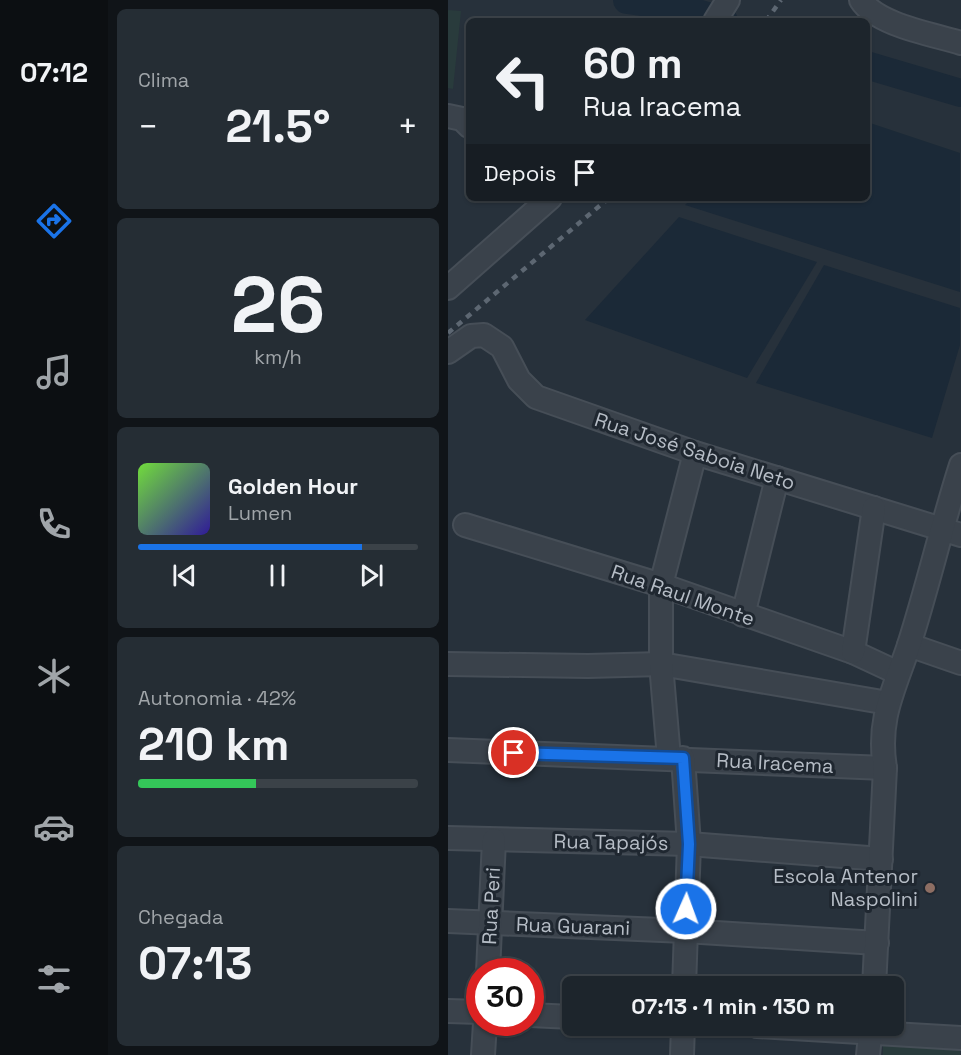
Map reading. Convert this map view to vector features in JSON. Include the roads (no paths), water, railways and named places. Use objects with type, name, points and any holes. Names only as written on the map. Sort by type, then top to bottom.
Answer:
[{"type":"street","points":[[717,18],[728,0]]},
{"type":"street","points":[[860,0],[864,6],[890,22],[961,43]]},
{"type":"street","points":[[448,288],[543,201]]},
{"type":"street","name":"Rua José Saboia Neto","points":[[453,348],[471,336],[484,335],[502,347],[519,380],[536,398],[695,453],[951,532]]},
{"type":"street","points":[[684,976],[689,844],[661,664],[661,585],[695,453]]},
{"type":"street","points":[[875,976],[885,768],[881,742],[888,703],[898,673],[951,532],[961,465]]},
{"type":"street","points":[[743,615],[777,478]]},
{"type":"street","points":[[853,652],[874,508]]},
{"type":"street","name":"Rua Raul Monte","points":[[465,525],[661,585],[853,652],[898,673]]},
{"type":"street","points":[[908,645],[961,663]]},
{"type":"street","points":[[448,664],[588,666],[661,664],[888,703]]},
{"type":"street","name":"Rua Iracema","points":[[448,750],[885,768]]},
{"type":"street","name":"Rua Tapajós","points":[[448,838],[689,844],[881,859]]},
{"type":"street","name":"Rua Peri","points":[[489,958],[494,840]]},
{"type":"street","name":"Rua Guarani","points":[[448,921],[685,931],[877,943]]},
{"type":"street","points":[[448,1011],[466,1012]]},
{"type":"street","points":[[544,1016],[562,1017]]},
{"type":"street","points":[[484,1055],[485,1036]]},
{"type":"street","points":[[682,1055],[683,1036]]},
{"type":"street","points":[[851,1036],[961,1038]]},
{"type":"water","points":[[870,123],[960,153],[960,292],[685,205],[689,201],[870,201]]},
{"type":"water","points":[[679,217],[817,262],[747,378],[585,320]]},
{"type":"water","points":[[824,265],[960,308],[960,345],[932,438],[756,383]]},
{"type":"waterway","points":[[627,0],[677,7],[714,18]]},
{"type":"waterway","points":[[870,66],[961,93]]},
{"type":"railway","points":[[768,18],[781,0]]},
{"type":"railway","points":[[448,333],[605,201]]},
{"type":"place","name":"Escola Antenor Naspolini","points":[[930,888]]}]
